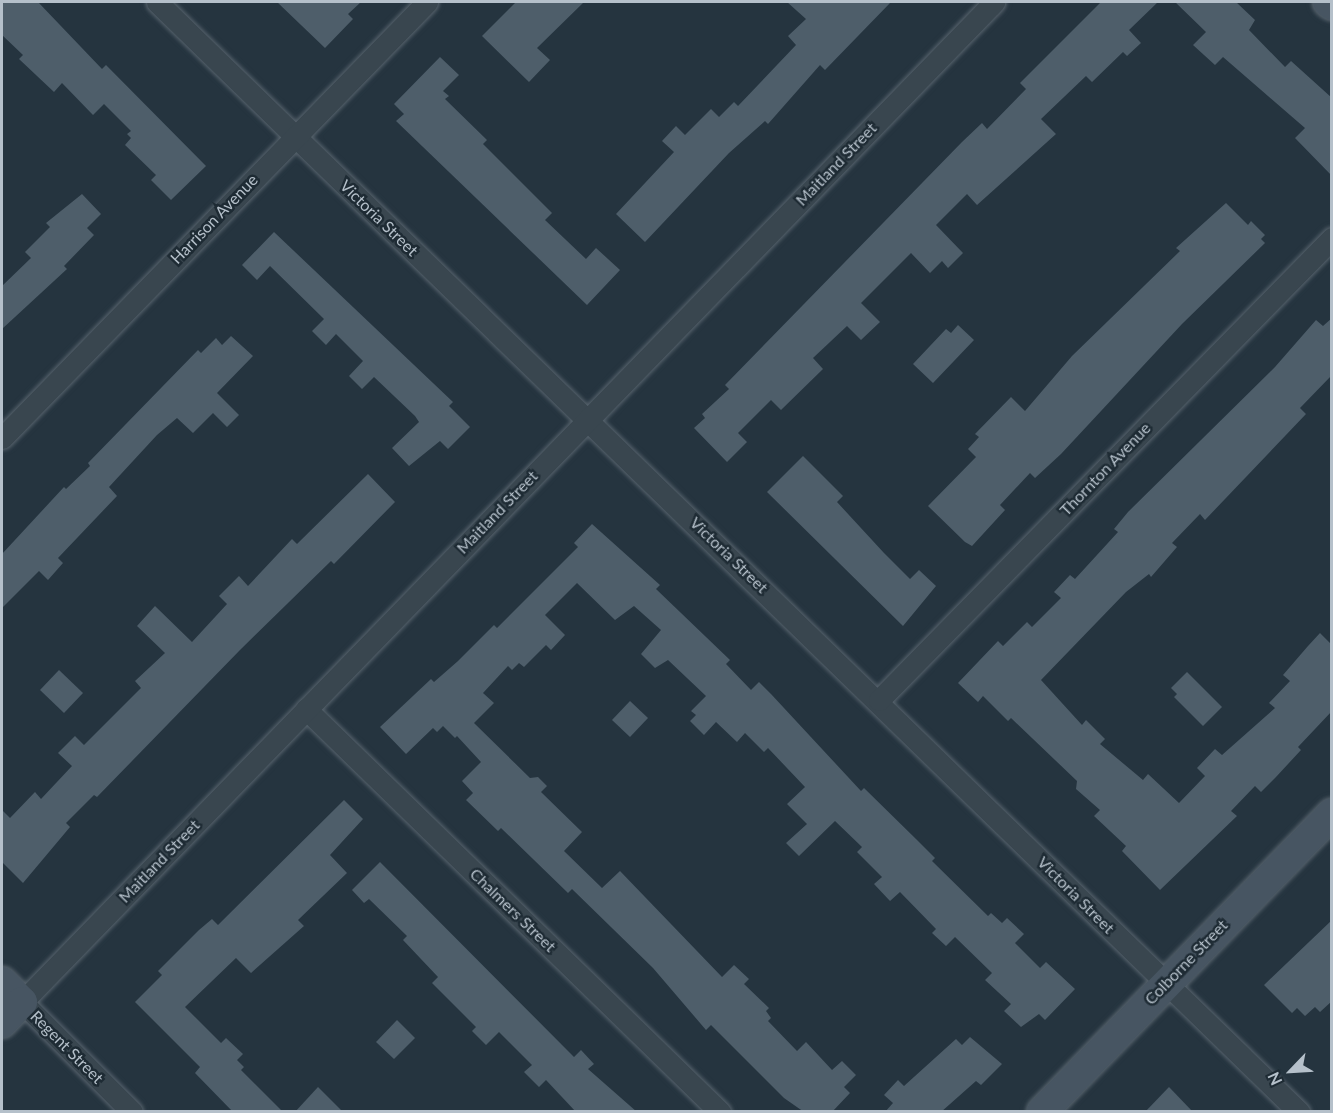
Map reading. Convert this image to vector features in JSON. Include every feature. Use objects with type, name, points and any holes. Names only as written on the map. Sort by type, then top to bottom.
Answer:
[{"type":"street","name":"Victoria Street","points":[[156,2],[879,700],[1299,1112]]},
{"type":"street","name":"Harrison Avenue","points":[[2,438],[427,2]]},
{"type":"street","name":"Maitland Street","points":[[2,1023],[12,992],[306,709],[994,2]]},
{"type":"street","points":[[1328,2],[1332,5]]},
{"type":"street","name":"Thornton Avenue","points":[[879,700],[1332,238]]},
{"type":"street","name":"Chalmers Street","points":[[306,709],[720,1112]]},
{"type":"street","name":"Colborne Street","points":[[1042,1112],[1332,814]]},
{"type":"street","name":"Regent Street","points":[[12,992],[132,1112]]},
{"type":"building","points":[[2,2],[38,2],[102,69],[106,65],[206,166],[171,200],[151,180],[156,175],[125,145],[131,138],[127,134],[131,131],[104,104],[93,115],[62,83],[54,92],[19,59],[23,55],[2,35]]},
{"type":"building","points":[[277,2],[361,2],[348,14],[353,19],[325,48]]},
{"type":"building","points":[[516,2],[584,2],[537,48],[550,60],[529,82],[482,36]]},
{"type":"building","points":[[787,2],[891,2],[825,70],[820,65],[768,124],[765,121],[729,153],[645,242],[616,214],[674,152],[662,141],[676,126],[685,135],[711,109],[719,117],[734,102],[738,106],[796,45],[788,36],[806,19]]},
{"type":"building","points":[[1101,2],[1158,2],[1129,30],[1141,43],[1127,56],[1123,52],[1092,82],[1086,76],[1041,119],[1056,134],[977,205],[967,194],[936,225],[963,253],[948,268],[942,261],[930,273],[911,253],[861,303],[880,322],[861,340],[847,326],[813,358],[823,369],[781,410],[771,400],[738,433],[747,442],[727,462],[694,428],[705,418],[702,414],[729,389],[725,385],[962,142],[982,123],[987,129],[1026,89],[1020,83]]},
{"type":"building","points":[[1175,2],[1236,2],[1255,20],[1249,30],[1285,67],[1291,61],[1332,98],[1332,176],[1295,138],[1305,128],[1223,57],[1215,65],[1193,45],[1206,32]]},
{"type":"building","points":[[440,57],[459,75],[443,91],[449,96],[445,99],[487,140],[483,144],[552,213],[545,220],[586,259],[596,248],[620,270],[587,305],[396,121],[404,114],[394,104]]},
{"type":"building","points":[[82,194],[101,214],[87,228],[94,235],[64,266],[67,269],[2,329],[2,286],[31,258],[25,252],[50,227],[46,223]]},
{"type":"building","points":[[1226,203],[1248,225],[1251,221],[1265,235],[1261,239],[1265,243],[1182,324],[1061,454],[1035,478],[1030,473],[1000,505],[1005,510],[972,546],[965,542],[928,506],[976,457],[968,449],[979,437],[975,434],[1011,397],[1025,411],[1072,356],[1180,251],[1176,248]]},
{"type":"building","points":[[274,232],[453,402],[449,406],[470,427],[448,449],[440,441],[409,466],[392,448],[419,422],[415,416],[374,377],[362,389],[349,376],[363,361],[336,334],[326,345],[312,331],[324,319],[270,266],[257,280],[242,265]]},
{"type":"building","points":[[1332,318],[1332,375],[1300,408],[1306,414],[1205,520],[1200,514],[1172,543],[1177,547],[1151,577],[1149,574],[1126,592],[1041,680],[1082,725],[1086,720],[1105,739],[1100,744],[1143,780],[1148,774],[1179,803],[1205,776],[1197,768],[1215,749],[1222,755],[1275,708],[1269,703],[1290,681],[1283,675],[1320,633],[1332,645],[1332,711],[1298,747],[1301,750],[1276,777],[1261,792],[1255,786],[1231,811],[1237,816],[1160,890],[1122,851],[1126,846],[1094,816],[1100,810],[1076,789],[1077,781],[1011,718],[1008,721],[983,696],[978,702],[958,683],[998,641],[1003,646],[1027,622],[1032,627],[1061,598],[1054,592],[1070,575],[1075,579],[1118,532],[1114,529],[1128,512],[1275,367],[1316,320],[1323,326]]},
{"type":"building","points":[[958,325],[974,340],[933,383],[913,364],[946,329],[951,333]]},
{"type":"building","points":[[231,336],[253,356],[217,393],[239,415],[227,427],[213,413],[193,433],[177,418],[157,435],[109,487],[117,496],[58,558],[63,563],[48,580],[39,571],[2,608],[2,554],[64,487],[66,489],[90,466],[88,463],[198,350],[201,353],[216,338],[222,345]]},
{"type":"building","points":[[803,456],[843,496],[837,502],[910,579],[919,570],[936,586],[903,626],[767,492]]},
{"type":"building","points":[[368,474],[395,502],[334,564],[331,561],[240,650],[97,797],[94,795],[66,823],[70,827],[23,883],[2,862],[2,810],[10,818],[35,792],[41,799],[72,766],[58,753],[75,736],[84,745],[141,688],[135,681],[165,653],[137,626],[155,606],[192,642],[227,604],[219,596],[239,576],[248,586],[292,539],[297,544]]},
{"type":"building","points":[[592,524],[660,585],[656,589],[730,660],[726,664],[751,690],[759,682],[861,791],[864,788],[916,839],[935,858],[932,861],[988,916],[991,913],[1002,923],[1007,918],[1024,934],[1015,943],[1040,968],[1046,962],[1075,989],[1045,1020],[1039,1014],[1021,1027],[1004,1011],[1011,1004],[985,980],[992,973],[955,937],[946,946],[932,933],[936,929],[900,892],[890,901],[874,884],[882,877],[857,852],[862,847],[835,821],[799,856],[786,843],[807,824],[787,804],[805,787],[768,748],[764,752],[745,733],[737,742],[716,722],[704,735],[690,721],[696,715],[691,711],[706,696],[668,660],[655,668],[641,654],[661,630],[634,606],[615,620],[577,583],[545,615],[565,635],[551,650],[546,645],[524,667],[519,663],[512,670],[508,666],[483,693],[494,703],[474,723],[530,778],[538,777],[547,786],[541,792],[582,832],[564,851],[602,888],[620,871],[722,977],[734,965],[749,979],[744,984],[769,1008],[766,1011],[771,1018],[768,1021],[797,1051],[806,1042],[832,1070],[842,1061],[856,1075],[844,1087],[850,1093],[832,1112],[804,1112],[784,1098],[711,1025],[706,1030],[653,968],[572,889],[568,893],[501,828],[498,831],[466,800],[473,793],[462,781],[481,762],[457,736],[455,738],[443,726],[437,732],[433,728],[406,754],[380,727],[431,679],[434,682],[458,661],[494,625],[497,628],[578,547],[574,543]]},
{"type":"building","points":[[59,670],[83,693],[64,713],[40,690]]},
{"type":"building","points":[[1187,672],[1222,707],[1203,726],[1174,697],[1177,694],[1171,688]]},
{"type":"building","points":[[630,701],[648,718],[630,737],[612,720]]},
{"type":"building","points":[[344,800],[363,819],[330,855],[347,873],[298,920],[304,926],[251,973],[236,958],[185,1007],[221,1043],[226,1038],[243,1054],[237,1060],[244,1067],[241,1070],[283,1112],[233,1112],[195,1073],[200,1067],[135,1002],[162,975],[158,971],[199,930],[212,919],[218,925]]},
{"type":"building","points":[[380,862],[574,1057],[581,1050],[594,1064],[588,1069],[637,1112],[576,1112],[546,1080],[539,1087],[524,1072],[532,1065],[499,1032],[486,1045],[472,1031],[476,1027],[432,983],[438,977],[403,940],[407,936],[369,899],[364,903],[352,890]]},
{"type":"building","points":[[1332,920],[1332,1001],[1320,1012],[1315,1007],[1305,1016],[1297,1008],[1292,1013],[1264,985]]},
{"type":"building","points":[[397,1020],[415,1038],[394,1059],[376,1042]]},
{"type":"building","points":[[970,1037],[1002,1064],[981,1085],[976,1081],[941,1112],[885,1112],[893,1103],[884,1095],[898,1080],[904,1086],[956,1039],[962,1045]]},
{"type":"building","points":[[318,1087],[343,1112],[295,1112]]},
{"type":"building","points":[[1169,1087],[1193,1112],[1145,1112]]}]
